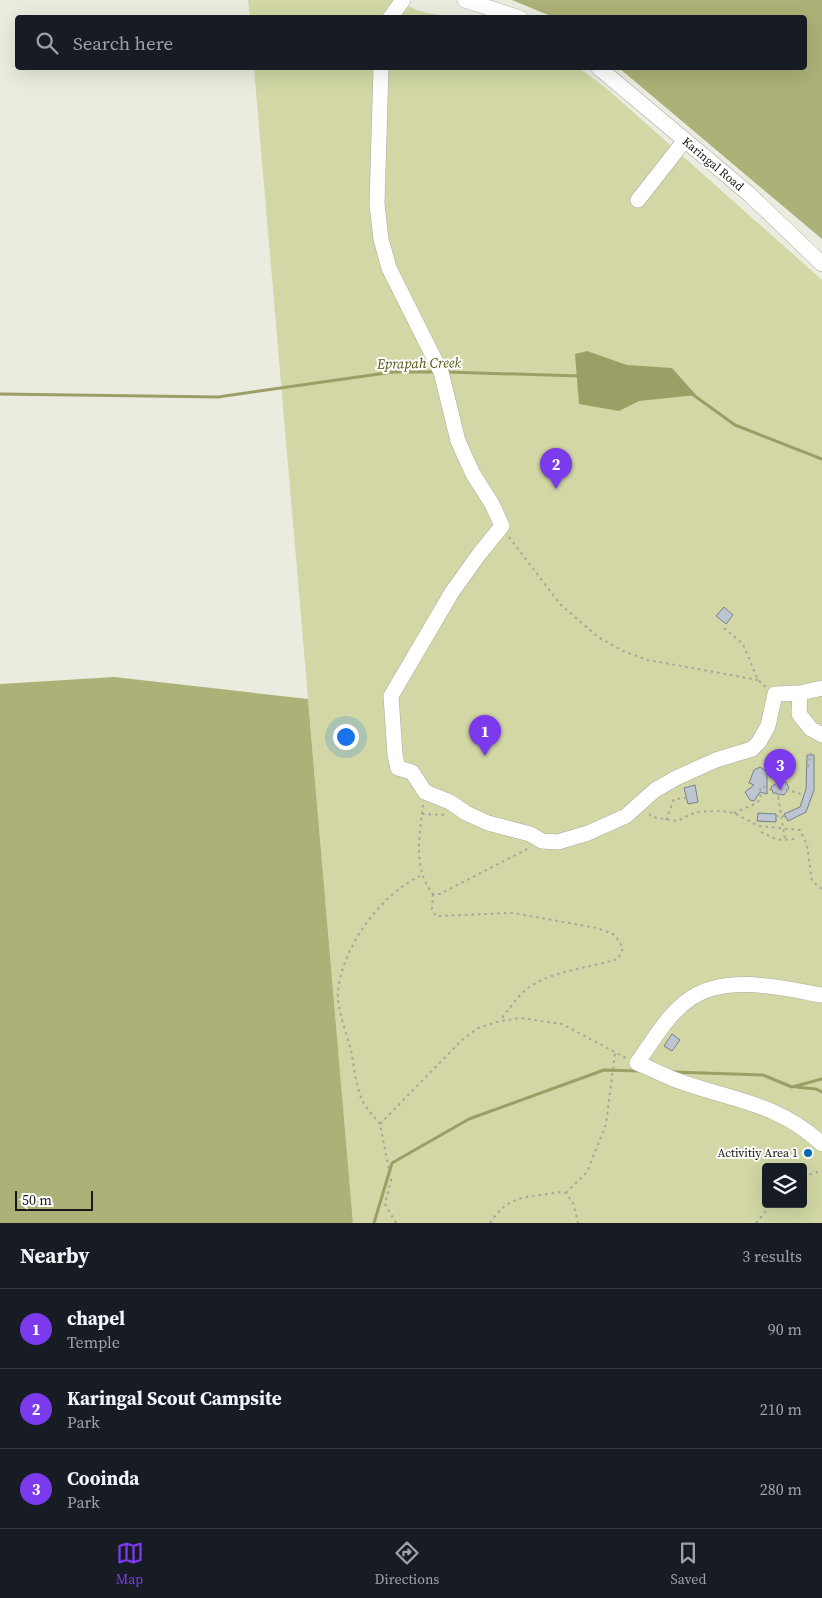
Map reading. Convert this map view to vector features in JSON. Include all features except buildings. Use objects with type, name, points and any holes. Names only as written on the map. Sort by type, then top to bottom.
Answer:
[{"type":"street","points":[[392,15],[404,0]]},
{"type":"street","points":[[466,0],[511,15]]},
{"type":"street","points":[[381,70],[377,204],[381,239],[389,268],[441,372],[458,441],[473,474],[492,504],[502,526],[452,592],[390,696],[395,756],[398,768],[412,772],[425,792],[450,802],[481,820],[521,831],[542,841],[558,842],[626,816],[638,803],[676,778],[716,760],[752,749],[759,742],[768,726],[775,694],[800,693],[822,688]]},
{"type":"street","name":"Karingal Road","points":[[601,70],[749,194],[822,264]]},
{"type":"street","points":[[638,200],[685,140]]},
{"type":"street","points":[[800,693],[799,714],[810,729],[822,734]]},
{"type":"street","points":[[822,995],[769,986],[734,986],[710,990],[690,998],[672,1015],[637,1063],[667,1076],[771,1109],[814,1136],[822,1144]]},
{"type":"path","points":[[502,526],[554,597],[582,625],[598,637],[624,651],[648,660],[758,680],[743,644],[724,628]]},
{"type":"path","points":[[808,767],[811,753]]},
{"type":"path","points":[[734,813],[757,802],[761,797],[759,792],[762,786],[774,791],[778,796]]},
{"type":"path","points":[[785,839],[778,796],[782,788],[804,794]]},
{"type":"path","points":[[425,792],[419,852],[422,874],[433,894],[432,909],[436,916],[514,913],[528,915],[597,928],[615,935],[623,948],[618,959],[565,973],[527,988],[500,1021]]},
{"type":"path","points":[[666,820],[674,799],[687,798]]},
{"type":"path","points":[[638,803],[652,817],[666,820],[677,820],[696,812],[721,811],[734,813],[759,826],[800,830],[807,845],[812,881],[822,890]]},
{"type":"path","points":[[776,816],[785,816]]},
{"type":"path","points":[[761,832],[778,840],[796,839]]},
{"type":"path","points":[[433,894],[440,894],[542,841]]},
{"type":"path","points":[[396,1223],[385,1204],[391,1180],[385,1158],[380,1124],[363,1101],[338,992],[343,970],[356,939],[369,918],[381,904],[410,880],[422,874]]},
{"type":"path","points":[[380,1124],[461,1041],[478,1028],[500,1021],[540,1019],[562,1024],[614,1053],[637,1063]]},
{"type":"path","points":[[566,1193],[587,1172],[606,1124],[614,1053]]},
{"type":"path","points":[[807,1175],[822,1171]]},
{"type":"path","points":[[490,1223],[509,1202],[529,1195],[559,1191],[566,1193],[573,1203],[578,1223]]},
{"type":"path","points":[[754,1223],[768,1208]]},
{"type":"shaded area","points":[[248,0],[395,0],[419,11],[439,15],[250,15]]},
{"type":"shaded area","points":[[512,0],[822,0],[822,239],[621,70],[807,70],[807,15],[548,15]]},
{"type":"shaded area","points":[[254,70],[582,70],[606,88],[822,280],[822,1223],[353,1223]]},
{"type":"shaded area","points":[[587,351],[627,365],[672,368],[696,395],[639,401],[619,411],[579,404],[575,354]]},
{"type":"shaded area","points":[[114,677],[308,699],[353,1223],[0,1223],[0,684]]},
{"type":"waterway","name":"Eprapah Creek","points":[[0,394],[218,397],[393,372],[435,372]]},
{"type":"waterway","name":"Eprapah Creek","points":[[446,372],[580,376]]},
{"type":"waterway","name":"Eprapah Creek","points":[[692,394],[735,425],[822,459]]},
{"type":"waterway","points":[[374,1223],[392,1163],[469,1119],[604,1070],[640,1071]]},
{"type":"waterway","points":[[673,1072],[763,1075],[792,1087],[822,1079]]},
{"type":"waterway","points":[[796,1087],[816,1089],[822,1092]]},
{"type":"place","name":"Karingal Scout Campsite","points":[[556,489]]},
{"type":"place","name":"chapel","points":[[485,756]]},
{"type":"place","name":"Cooinda","points":[[780,790]]},
{"type":"place","name":"Activitiy Area 1","points":[[808,1153]]}]
